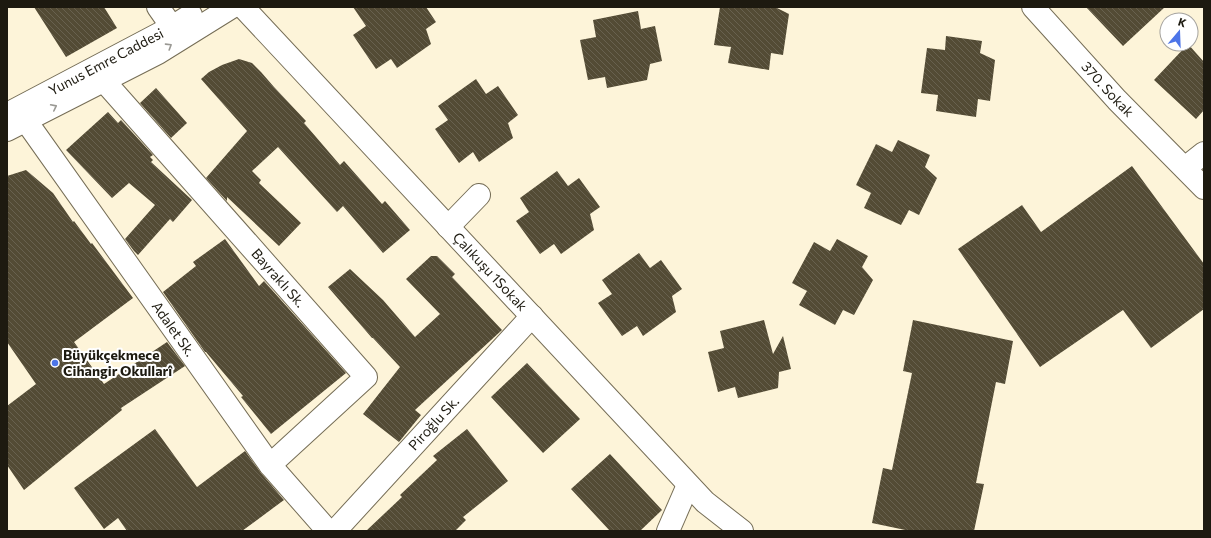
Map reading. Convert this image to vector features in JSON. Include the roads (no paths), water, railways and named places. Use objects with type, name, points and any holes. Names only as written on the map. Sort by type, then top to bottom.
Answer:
[{"type":"street","points":[[158,7],[172,27]]},
{"type":"street","name":"Yunus Emre Caddesi","points":[[13,122],[203,7]]},
{"type":"street","points":[[13,122],[104,82],[158,53],[232,7]]},
{"type":"street","name":"Çalıkuşu 1Sokak","points":[[243,7],[688,485],[705,502],[742,531]]},
{"type":"street","name":"370. Sokak","points":[[1041,10],[1117,100],[1204,188]]},
{"type":"street","name":"Bayraklı Sk.","points":[[104,82],[366,377],[270,465]]},
{"type":"street","name":"Adalet Sk.","points":[[13,122],[270,465],[328,531]]},
{"type":"street","points":[[1185,168],[1204,153]]},
{"type":"street","points":[[448,227],[480,195]]},
{"type":"street","name":"Piroğlu Sk.","points":[[335,531],[532,316]]},
{"type":"street","points":[[668,531],[688,485]]},
{"type":"place","name":"Büyükçekmece Cihangir Okullarî","points":[[55,363]]}]
